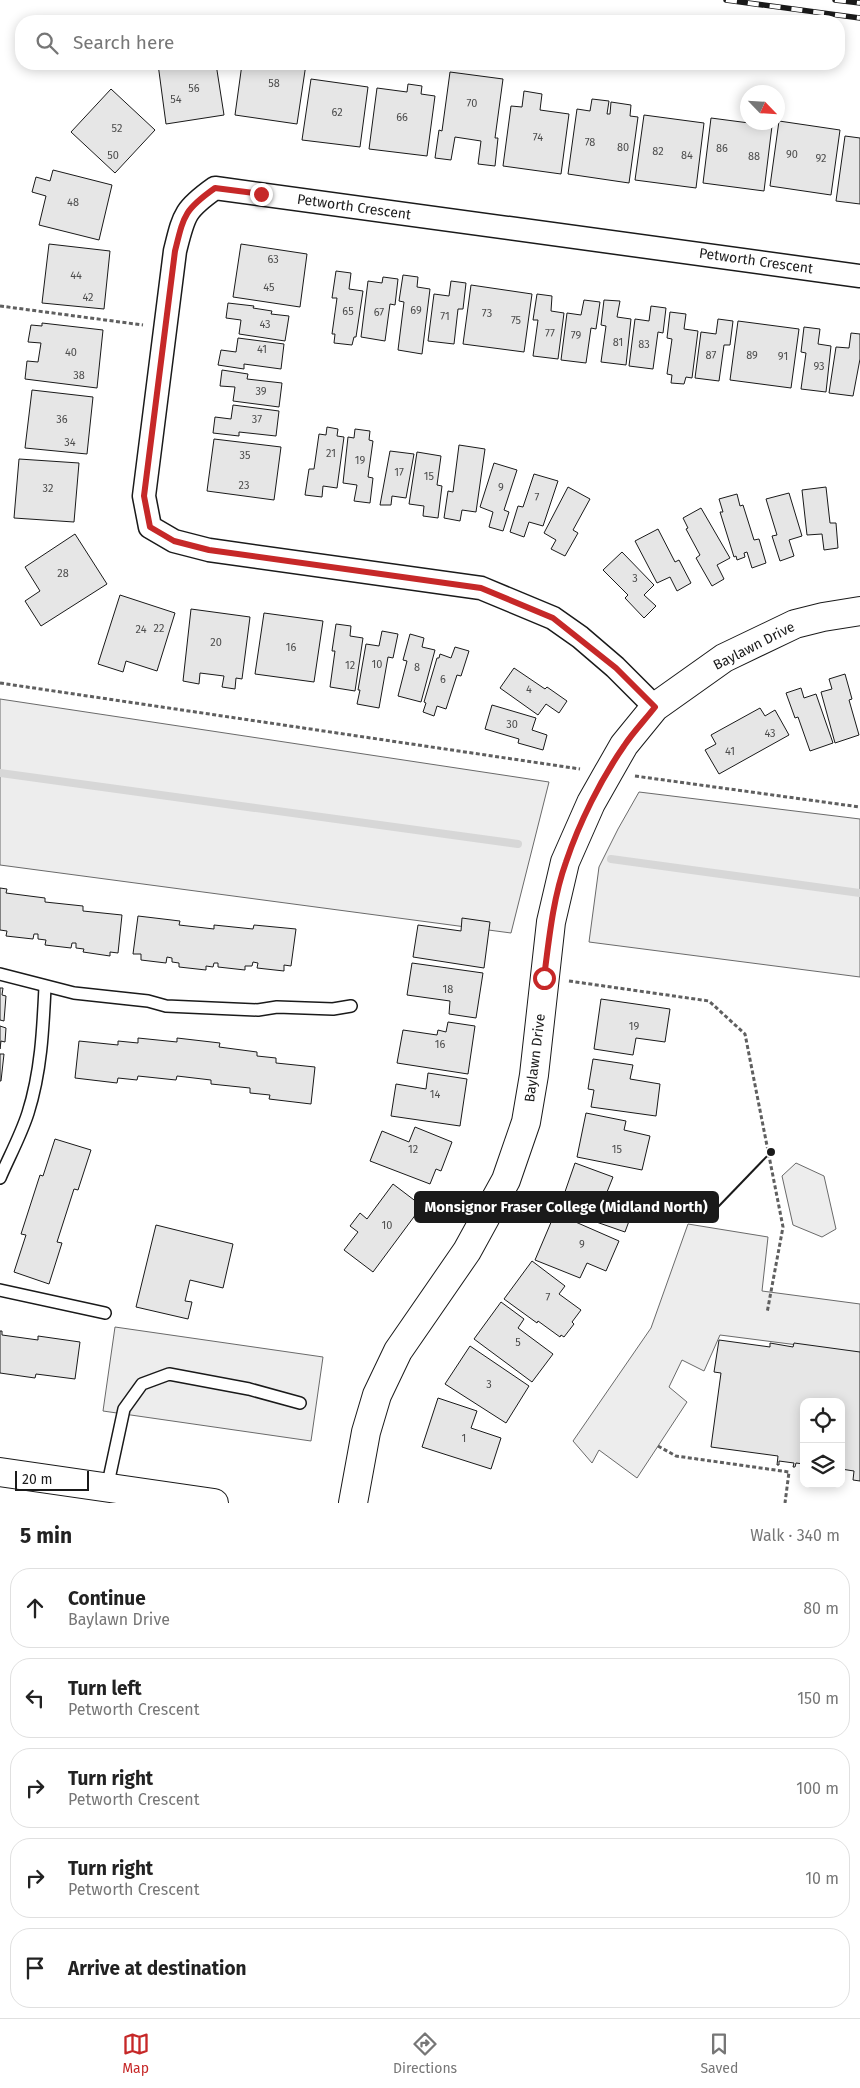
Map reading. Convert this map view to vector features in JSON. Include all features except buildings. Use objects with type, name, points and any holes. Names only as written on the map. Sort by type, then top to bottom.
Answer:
[{"type":"street","name":"Petworth Crescent","points":[[655,707],[616,668],[553,618],[481,588],[209,550],[174,541],[150,527],[144,496],[167,328],[175,251],[184,216],[196,201],[215,188],[860,276]]},
{"type":"street","name":"Baylawn Drive","points":[[353,1503],[366,1432],[377,1395],[398,1351],[468,1251],[506,1180],[526,1122],[534,1075],[551,922],[565,862],[608,773],[624,745],[655,707],[724,658],[795,624],[860,611]]},
{"type":"street","points":[[0,1472],[214,1503]]},
{"type":"lane","points":[[0,974],[74,993],[148,1001],[166,1006],[258,1010],[277,1007],[333,1010],[350,1006]]},
{"type":"lane","points":[[0,1178],[28,1115],[33,1096],[41,1057],[45,987]]},
{"type":"lane","points":[[0,1290],[106,1313]]},
{"type":"lane","points":[[107,1488],[124,1409],[142,1384],[169,1374],[249,1389],[300,1403]]},
{"type":"path","points":[[0,306],[167,328]]},
{"type":"path","points":[[0,683],[608,773],[860,807]]},
{"type":"path","points":[[544,978],[709,1001],[745,1034],[783,1227],[767,1313]]},
{"type":"path","points":[[658,1446],[676,1456],[789,1472],[785,1503]]},
{"type":"shaded area","points":[[0,699],[549,782],[511,933],[0,865]]},
{"type":"shaded area","points":[[639,792],[860,819],[860,977],[589,942],[599,867]]},
{"type":"shaded area","points":[[796,1163],[824,1176],[836,1229],[822,1237],[793,1225],[782,1176]]},
{"type":"shaded area","points":[[688,1224],[768,1237],[762,1291],[860,1304],[860,1353],[720,1335],[704,1371],[682,1360],[669,1387],[687,1402],[637,1478],[599,1450],[592,1463],[573,1441],[651,1328]]},
{"type":"shaded area","points":[[115,1327],[323,1357],[311,1441],[103,1411]]},
{"type":"waterway","points":[[0,773],[518,844]]},
{"type":"waterway","points":[[611,859],[860,893]]},
{"type":"railway","points":[[726,0],[838,15]]},
{"type":"railway","points":[[835,0],[860,3]]},
{"type":"railway","points":[[845,16],[860,18]]},
{"type":"place","name":"Monsignor Fraser College (Midland North)","points":[[771,1152]]},
{"type":"route","points":[[261,194],[215,188],[196,201],[184,216],[175,251],[167,328],[144,496],[150,527],[174,541],[209,550],[481,588],[553,618],[616,668],[655,707],[624,745],[592,803],[565,862],[551,922],[544,978]]}]
